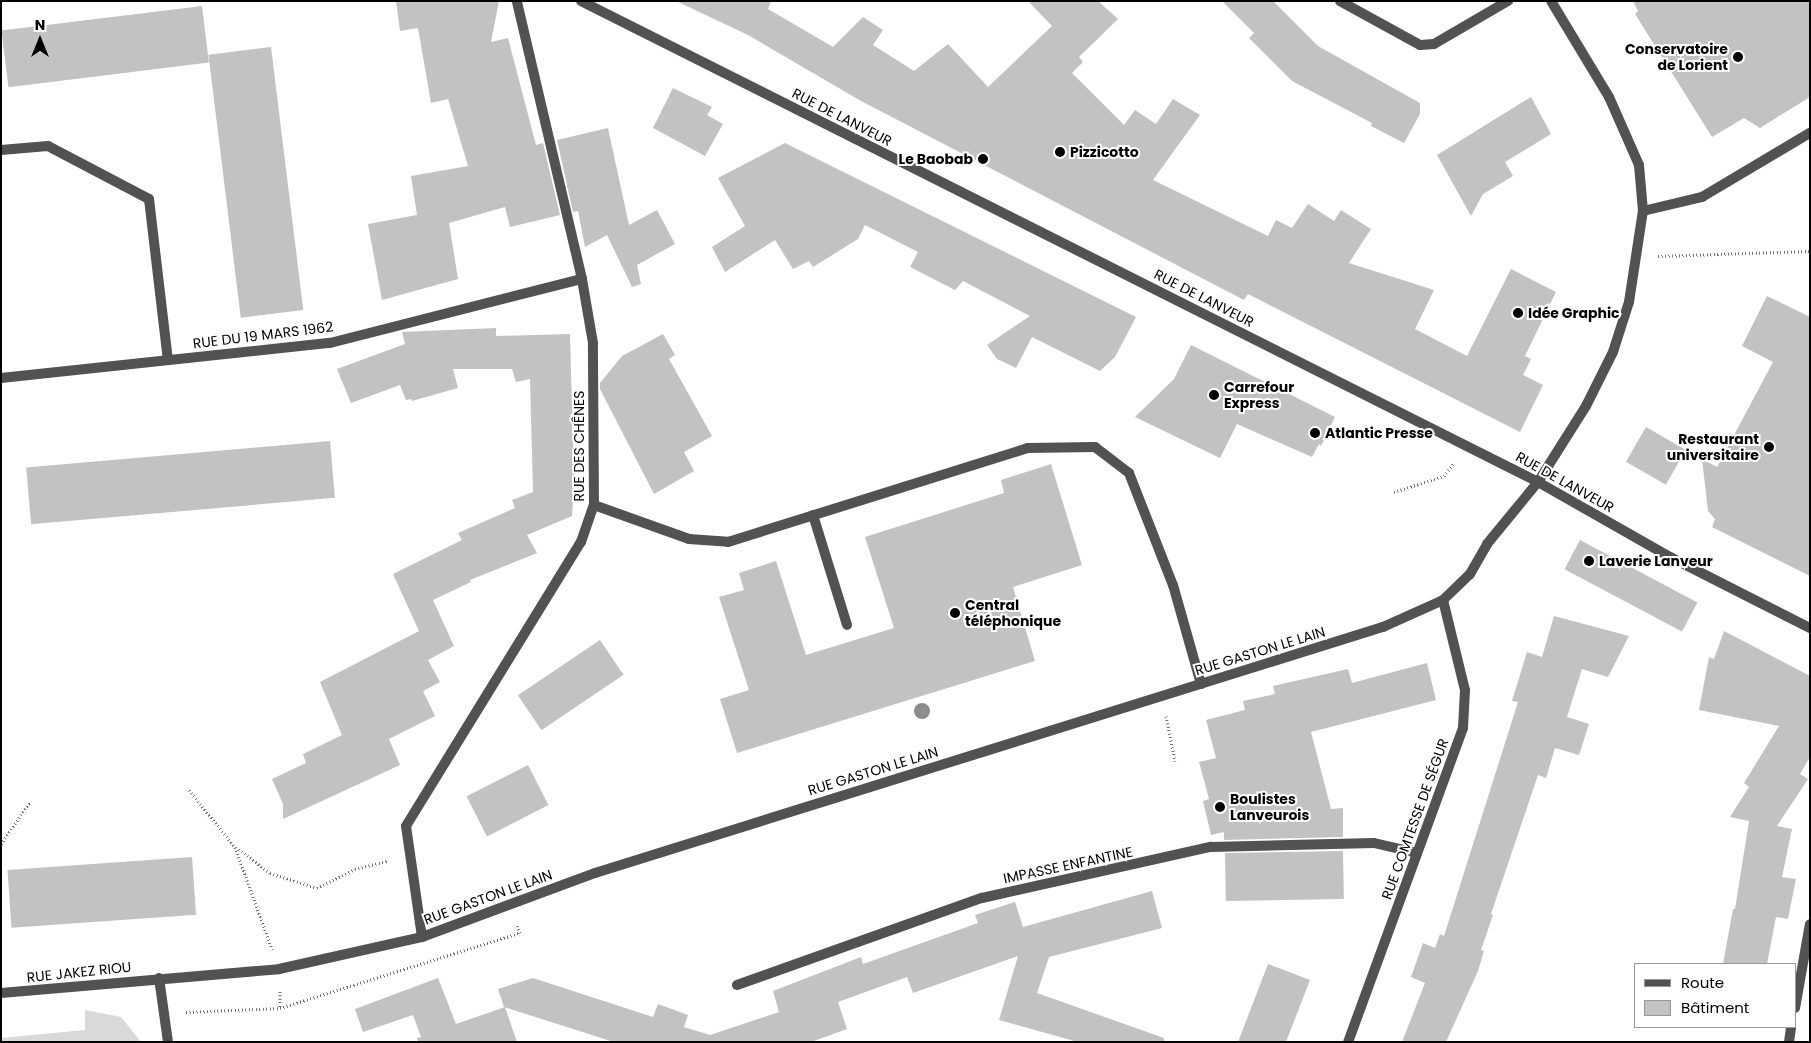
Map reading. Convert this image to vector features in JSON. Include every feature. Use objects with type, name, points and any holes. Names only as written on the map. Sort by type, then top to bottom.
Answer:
[{"type":"street","name":"RUE DES CHÊNES","points":[[422,937],[406,826],[581,542],[594,505],[593,343],[582,279],[517,1]]},
{"type":"street","name":"RUE DE LANVEUR","points":[[581,1],[1538,482],[1670,557],[1810,628]]},
{"type":"street","points":[[1340,1],[1420,45],[1434,44],[1508,1]]},
{"type":"street","name":"RUE GASTON LE LAIN","points":[[159,978],[279,969],[422,937],[595,872],[1383,627],[1443,600],[1470,574],[1487,544],[1538,482],[1586,406],[1613,352],[1629,302],[1643,211],[1639,165],[1609,97],[1550,1]]},
{"type":"street","points":[[1643,211],[1702,197],[1810,133]]},
{"type":"street","points":[[1,150],[48,146],[150,199],[168,360]]},
{"type":"street","name":"RUE DU 19 MARS 1962","points":[[1,378],[330,343],[582,279]]},
{"type":"street","points":[[594,505],[689,539],[728,542],[1028,448],[1095,447],[1129,473],[1173,585],[1201,684]]},
{"type":"street","points":[[813,515],[847,625]]},
{"type":"street","name":"RUE COMTESSE DE SÉGUR","points":[[1348,1042],[1463,728],[1465,690],[1443,600]]},
{"type":"street","name":"IMPASSE ENFANTINE","points":[[737,985],[982,898],[1211,847],[1374,843],[1417,853]]},
{"type":"street","points":[[1796,1002],[1810,924]]},
{"type":"street","points":[[159,978],[168,1042]]},
{"type":"street","name":"RUE JAKEZ RIOU","points":[[1,993],[159,978]]},
{"type":"street","points":[[1789,1042],[1791,1028]]},
{"type":"path","points":[[1636,256],[1810,251]]},
{"type":"path","points":[[1394,492],[1444,476],[1467,446]]},
{"type":"path","points":[[1161,696],[1175,761]]},
{"type":"path","points":[[189,790],[236,847],[270,872],[317,888],[355,869],[410,856]]},
{"type":"path","points":[[1,844],[30,802]]},
{"type":"path","points":[[236,847],[279,969],[280,1008]]},
{"type":"path","points":[[164,1013],[280,1008],[520,933],[510,904]]},
{"type":"shaded area","points":[[85,1010],[121,1017],[141,1042],[1,1042],[1,1038],[85,1030]]},
{"type":"building","points":[[396,1],[499,1],[491,42],[508,38],[536,145],[543,143],[560,215],[510,227],[505,207],[449,223],[458,279],[382,300],[368,224],[417,215],[411,176],[468,166],[448,99],[431,103],[418,28],[400,31]]},
{"type":"building","points":[[676,1],[771,1],[768,9],[833,47],[863,17],[883,30],[873,45],[914,71],[948,44],[988,87],[1052,26],[1028,1],[1098,1],[1118,19],[1079,57],[1083,62],[1072,73],[1124,125],[1135,110],[1156,124],[1173,99],[1200,115],[1153,180],[1268,236],[1276,220],[1292,228],[1308,204],[1334,221],[1341,210],[1371,229],[1349,263],[1434,290],[1415,329],[1467,356],[1511,269],[1556,292],[1525,356],[1531,359],[1523,375],[1543,385],[1520,432],[1248,294],[1244,300],[861,101],[748,35]]},
{"type":"building","points":[[1222,1],[1273,1],[1318,46],[1420,103],[1420,114],[1404,143],[1371,126],[1372,123],[1292,81],[1249,38],[1254,33]]},
{"type":"building","name":"Conservatoire de Lorient","points":[[1633,1],[1810,1],[1810,97],[1760,128],[1744,118],[1712,137],[1635,14],[1638,11]]},
{"type":"building","points":[[202,6],[209,63],[8,87],[2,31]]},
{"type":"building","points":[[271,47],[303,310],[241,318],[208,55]]},
{"type":"building","points":[[673,88],[712,107],[707,115],[723,124],[705,156],[653,128]]},
{"type":"building","points":[[1531,97],[1551,134],[1505,162],[1513,176],[1483,194],[1471,216],[1437,155]]},
{"type":"building","points":[[608,128],[629,225],[657,210],[675,244],[637,265],[641,284],[632,287],[607,235],[585,247],[578,211],[573,212],[557,140]]},
{"type":"building","points":[[785,143],[1136,317],[1115,357],[1100,371],[1032,337],[1016,368],[997,359],[987,345],[1030,316],[963,281],[955,290],[910,267],[918,252],[865,225],[858,239],[813,267],[809,261],[793,269],[775,240],[725,272],[712,247],[745,226],[718,178]]},
{"type":"building","name":"Restaurant universitaire","points":[[1767,296],[1810,317],[1810,576],[1712,527],[1715,519],[1708,511],[1702,459],[1717,467],[1773,362],[1742,346]]},
{"type":"building","points":[[496,328],[496,336],[570,334],[574,484],[572,516],[527,535],[537,553],[470,580],[471,582],[433,600],[454,646],[428,660],[440,682],[423,691],[435,716],[389,739],[400,765],[283,819],[283,804],[272,779],[306,763],[303,754],[342,735],[320,682],[419,631],[393,574],[462,540],[458,533],[515,508],[512,500],[533,492],[530,379],[516,382],[512,369],[453,369],[458,388],[412,401],[411,399],[406,400],[400,385],[351,403],[337,369],[405,344],[402,332]]},
{"type":"building","points":[[663,334],[675,355],[669,359],[712,436],[684,452],[694,471],[654,494],[600,389],[600,383],[622,356]]},
{"type":"building","points":[[1191,345],[1335,417],[1321,446],[1319,444],[1312,457],[1237,424],[1220,458],[1135,417],[1174,379]]},
{"type":"building","points":[[1646,427],[1686,450],[1666,485],[1626,462]]},
{"type":"building","points":[[330,441],[335,498],[31,524],[26,468]]},
{"type":"building","name":"Central téléphonique","points":[[1051,464],[1082,565],[1013,587],[1035,661],[737,753],[720,699],[749,690],[719,597],[744,590],[739,573],[776,561],[806,655],[894,628],[865,537],[1004,493],[1001,480]]},
{"type":"building","points":[[1580,540],[1697,602],[1682,632],[1565,569]]},
{"type":"building","points":[[1554,616],[1629,636],[1608,677],[1582,669],[1567,717],[1589,724],[1579,755],[1555,748],[1546,778],[1538,775],[1491,914],[1493,915],[1481,950],[1484,951],[1478,971],[1446,1042],[1402,1042],[1425,983],[1411,977],[1423,943],[1435,948],[1440,934],[1444,936],[1518,702],[1512,701],[1527,652],[1542,657]]},
{"type":"building","points":[[1724,631],[1810,676],[1810,757],[1800,774],[1808,779],[1777,826],[1792,829],[1782,877],[1796,879],[1788,919],[1776,917],[1767,963],[1723,963],[1733,909],[1735,909],[1749,821],[1730,817],[1749,787],[1744,783],[1779,726],[1699,710],[1709,657],[1714,659]]},
{"type":"building","points":[[600,640],[623,675],[541,730],[518,695]]},
{"type":"building","points":[[1427,663],[1436,700],[1311,732],[1331,809],[1343,808],[1343,837],[1224,840],[1224,832],[1211,835],[1203,801],[1209,799],[1199,762],[1216,758],[1206,720],[1245,710],[1243,701],[1275,694],[1273,686],[1348,669],[1352,683]]},
{"type":"building","points":[[528,765],[548,805],[487,836],[467,796]]},
{"type":"building","points":[[1343,851],[1344,899],[1226,901],[1225,853]]},
{"type":"building","points":[[192,857],[196,915],[11,928],[7,870]]},
{"type":"building","points":[[1152,891],[1162,928],[1049,957],[1037,993],[1164,1038],[1164,1042],[1078,1042],[999,1020],[1018,956],[913,993],[907,977],[838,1002],[847,1029],[811,1042],[614,1042],[504,1007],[498,989],[533,978],[653,1017],[658,1004],[688,1015],[684,1027],[710,1035],[779,1012],[773,991],[861,957],[863,964],[978,923],[975,915],[1015,902],[1023,927]]},
{"type":"building","points":[[1268,964],[1310,980],[1286,1042],[1238,1042]]},
{"type":"building","points":[[438,978],[456,1024],[505,1007],[517,1042],[418,1042],[417,1038],[421,1037],[413,1015],[363,1032],[355,1009]]},
{"type":"place","name":"Conservatoire de Lorient","points":[[1738,57]]},
{"type":"place","name":"Pizzicotto","points":[[1060,152]]},
{"type":"place","name":"Le Baobab","points":[[983,159]]},
{"type":"place","name":"Idée Graphic","points":[[1518,313]]},
{"type":"place","name":"Carrefour Express","points":[[1214,395]]},
{"type":"place","name":"Atlantic Presse","points":[[1315,433]]},
{"type":"place","name":"Restaurant universitaire","points":[[1769,447]]},
{"type":"place","name":"Laverie Lanveur","points":[[1589,561]]},
{"type":"place","name":"Central téléphonique","points":[[955,613]]},
{"type":"place","name":"Boulistes Lanveurois","points":[[1220,807]]}]
